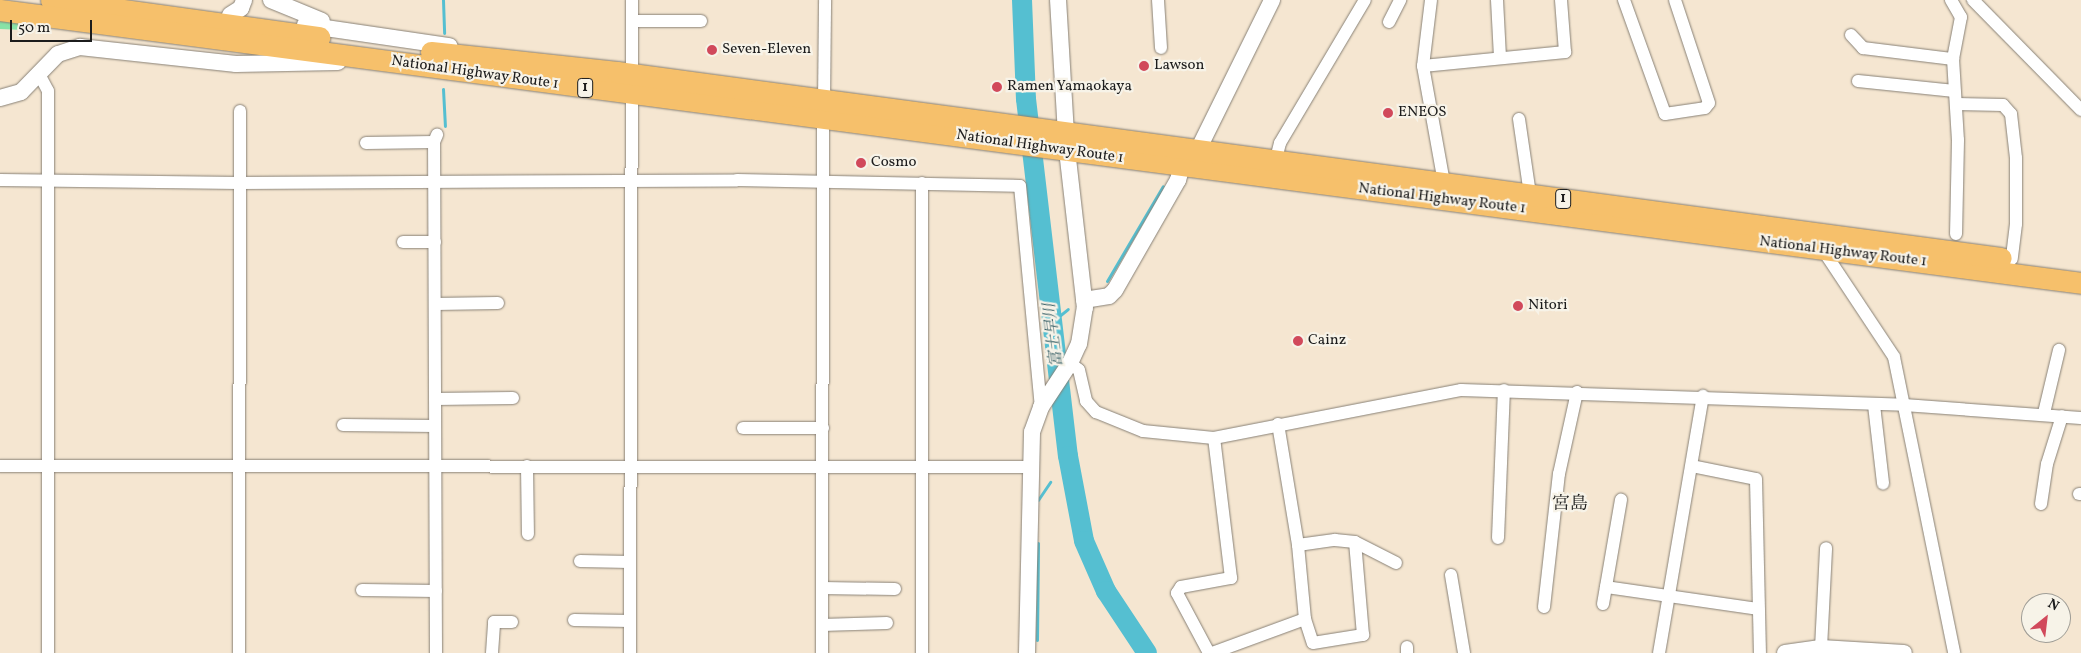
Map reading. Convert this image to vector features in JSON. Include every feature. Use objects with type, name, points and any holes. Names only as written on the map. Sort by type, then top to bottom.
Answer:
[{"type":"highway","name":"National Highway Route 1","points":[[51,0],[450,55],[517,59],[633,84]]},
{"type":"highway","name":"National Highway Route 1","points":[[0,10],[387,60],[633,84],[1056,140],[1198,150],[1276,159],[2081,268]]},
{"type":"highway","name":"National Highway Route 1","points":[[1056,140],[1182,166],[2081,283]]},
{"type":"street","points":[[230,15],[238,11],[244,0]]},
{"type":"street","points":[[271,0],[313,19],[378,36]]},
{"type":"street","points":[[630,653],[632,0]]},
{"type":"street","points":[[822,653],[822,181],[825,0]]},
{"type":"street","points":[[1026,653],[1032,432],[1043,402],[1073,361],[1083,327],[1084,300],[1056,140],[1058,0]]},
{"type":"street","points":[[1158,0],[1161,48]]},
{"type":"street","points":[[1198,150],[1272,0]]},
{"type":"street","points":[[1276,159],[1280,143],[1365,0]]},
{"type":"street","points":[[1390,22],[1400,0]]},
{"type":"street","points":[[1431,0],[1423,66],[1444,183]]},
{"type":"street","points":[[1497,0],[1500,58]]},
{"type":"street","points":[[1423,66],[1565,52],[1561,0]]},
{"type":"street","points":[[1624,0],[1665,114],[1705,108],[1709,103],[1675,0]]},
{"type":"street","points":[[1952,0],[1961,17],[1954,59],[1956,234]]},
{"type":"street","points":[[1961,17],[1977,3],[2081,110]]},
{"type":"street","points":[[86,5],[167,7],[378,36],[517,59]]},
{"type":"street","points":[[632,21],[701,21]]},
{"type":"street","points":[[1851,35],[1863,48],[1954,59]]},
{"type":"street","points":[[220,63],[247,55],[246,42]]},
{"type":"street","points":[[0,98],[21,92],[58,54],[80,47],[220,63],[387,60]]},
{"type":"street","points":[[39,74],[48,91],[46,180],[48,653]]},
{"type":"street","points":[[1858,81],[2003,105],[2011,114],[2016,158],[2016,224],[2012,259]]},
{"type":"street","points":[[239,653],[240,111]]},
{"type":"street","points":[[1519,119],[1530,194]]},
{"type":"street","points":[[366,143],[436,138],[436,653]]},
{"type":"street","points":[[1084,300],[1109,296],[1115,290],[1178,180],[1182,166]]},
{"type":"street","points":[[0,180],[239,183],[435,180],[822,181],[1020,186],[1043,402]]},
{"type":"street","points":[[922,183],[922,653]]},
{"type":"street","points":[[403,242],[435,242]]},
{"type":"street","points":[[1823,250],[1894,357],[1954,653]]},
{"type":"street","points":[[435,304],[498,303]]},
{"type":"street","points":[[2044,413],[2059,350]]},
{"type":"street","points":[[1073,361],[1082,377],[1086,401],[1096,412],[1143,431],[1214,438],[1278,424],[1461,390],[1703,396],[1904,405],[2044,413],[2081,418]]},
{"type":"street","points":[[1498,538],[1504,390]]},
{"type":"street","points":[[1544,607],[1559,474],[1577,392]]},
{"type":"street","points":[[1658,653],[1703,396]]},
{"type":"street","points":[[435,398],[513,398]]},
{"type":"street","points":[[1874,405],[1883,483]]},
{"type":"street","points":[[2041,504],[2047,464],[2062,416]]},
{"type":"street","points":[[1278,424],[1298,545],[1305,619],[1313,643],[1363,635],[1354,542]]},
{"type":"street","points":[[343,425],[435,426]]},
{"type":"street","points":[[743,428],[822,428]]},
{"type":"street","points":[[1214,438],[1231,578],[1181,587],[1177,593],[1210,653],[1305,619]]},
{"type":"street","points":[[0,466],[630,465],[1030,467]]},
{"type":"street","points":[[526,466],[528,534]]},
{"type":"street","points":[[1692,466],[1756,479],[1760,653]]},
{"type":"street","points":[[1603,604],[1621,500]]},
{"type":"street","points":[[1298,545],[1334,540],[1354,542],[1396,562]]},
{"type":"street","points":[[1821,648],[1826,548]]},
{"type":"street","points":[[580,561],[630,562]]},
{"type":"street","points":[[1451,575],[1464,653]]},
{"type":"street","points":[[1606,587],[1667,594],[1758,610]]},
{"type":"street","points":[[822,588],[895,589]]},
{"type":"street","points":[[362,590],[436,591]]},
{"type":"street","points":[[574,620],[630,621]]},
{"type":"street","points":[[492,653],[494,622],[512,622]]},
{"type":"street","points":[[822,624],[888,623]]},
{"type":"street","points":[[1785,653],[1821,648],[1904,653]]},
{"type":"green space","points":[[0,18],[31,23],[31,25],[23,30],[0,29]]},
{"type":"waterway","points":[[443,0],[444,33]]},
{"type":"waterway","name":"富士早川","points":[[1022,0],[1026,99],[1068,456],[1084,541],[1106,591],[1147,653]]},
{"type":"waterway","points":[[443,89],[445,126]]},
{"type":"waterway","points":[[1107,281],[1163,186]]},
{"type":"waterway","points":[[1053,321],[1068,309]]},
{"type":"waterway","points":[[1038,500],[1050,482]]},
{"type":"waterway","points":[[1037,640],[1038,543]]},
{"type":"place","name":"Seven-Eleven","points":[[712,50]]},
{"type":"place","name":"Lawson","points":[[1144,66]]},
{"type":"place","name":"Ramen Yamaokaya","points":[[997,87]]},
{"type":"place","name":"ENEOS","points":[[1388,113]]},
{"type":"place","name":"Cosmo","points":[[861,163]]},
{"type":"place","name":"Nitori","points":[[1518,306]]},
{"type":"place","name":"Cainz","points":[[1298,341]]},
{"type":"district","name":"宮島","points":[[1570,505]]}]
